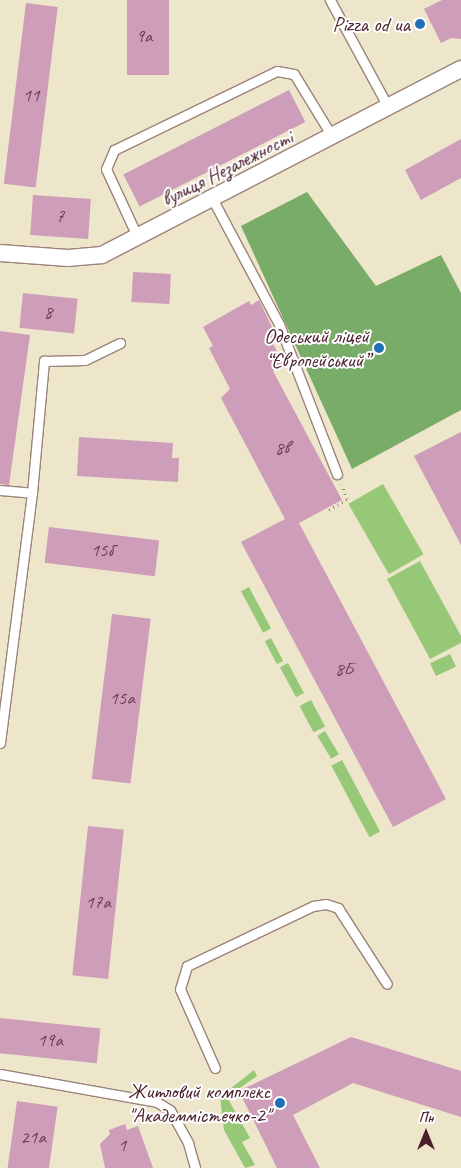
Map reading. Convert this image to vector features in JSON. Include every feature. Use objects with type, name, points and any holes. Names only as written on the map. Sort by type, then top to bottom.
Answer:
[{"type":"street","name":"вулиця Незалежності","points":[[0,253],[68,258],[102,255],[136,236],[213,200],[333,138],[461,69]]},
{"type":"lane","points":[[330,0],[388,107]]},
{"type":"lane","points":[[136,236],[106,168],[108,158],[114,150],[277,71],[294,74],[333,138]]},
{"type":"lane","points":[[213,200],[279,324],[337,474]]},
{"type":"lane","points":[[0,743],[32,494],[44,361],[85,360],[120,343]]},
{"type":"lane","points":[[0,490],[32,494]]},
{"type":"lane","points":[[215,1068],[180,989],[187,966],[313,906],[326,904],[338,908],[387,984]]},
{"type":"lane","points":[[0,1074],[158,1102],[170,1110],[188,1143],[195,1168]]},
{"type":"path","points":[[329,510],[347,499],[337,474]]},
{"type":"green space","name":"Одеський ліцей “Європейський”","points":[[307,192],[376,286],[441,255],[461,293],[461,410],[352,469],[241,226]]},
{"type":"green space","points":[[383,484],[424,554],[389,574],[348,504]]},
{"type":"green space","points":[[420,561],[461,636],[461,643],[430,659],[387,579]]},
{"type":"green space","points":[[249,587],[271,628],[263,633],[241,591]]},
{"type":"green space","points":[[271,638],[283,661],[277,664],[265,641]]},
{"type":"green space","points":[[450,654],[456,667],[436,676],[430,663]]},
{"type":"green space","points":[[288,663],[304,693],[296,697],[280,667]]},
{"type":"green space","points":[[311,700],[325,726],[314,733],[300,706]]},
{"type":"green space","points":[[325,731],[339,754],[331,759],[317,736]]},
{"type":"green space","points":[[342,760],[380,832],[369,837],[331,766]]},
{"type":"green space","points":[[254,1070],[257,1076],[227,1097],[250,1138],[242,1142],[255,1165],[245,1168],[224,1130],[220,1097]]},
{"type":"building","points":[[127,0],[169,0],[169,75],[127,75]]},
{"type":"building","points":[[442,0],[461,0],[461,39],[451,38],[441,43],[424,9]]},
{"type":"building","points":[[26,3],[58,7],[36,188],[4,184]]},
{"type":"building","points":[[289,90],[305,122],[140,207],[123,174]]},
{"type":"building","points":[[461,139],[461,178],[421,200],[405,170]]},
{"type":"building","points":[[33,195],[91,199],[88,239],[30,235]]},
{"type":"building","points":[[133,272],[171,274],[169,304],[131,302]]},
{"type":"building","points":[[23,293],[78,299],[74,334],[19,328]]},
{"type":"building","points":[[259,300],[276,335],[270,338],[284,365],[273,371],[342,500],[299,523],[446,799],[393,827],[241,542],[285,519],[221,398],[230,389],[209,348],[213,346],[203,327],[249,301],[251,305]]},
{"type":"building","points":[[0,331],[30,335],[9,485],[0,484]]},
{"type":"building","points":[[461,432],[461,545],[414,456]]},
{"type":"building","points":[[79,437],[173,443],[172,458],[179,458],[178,482],[77,476]]},
{"type":"building","points":[[49,527],[159,541],[155,576],[45,563]]},
{"type":"building","points":[[112,614],[151,619],[130,784],[92,779]]},
{"type":"building","points":[[88,826],[124,830],[108,979],[72,975]]},
{"type":"building","points":[[0,1018],[100,1029],[97,1063],[0,1053]]},
{"type":"building","name":"Житловий комплекс \"Академмістечко-2\"","points":[[351,1037],[461,1071],[461,1117],[353,1083],[293,1115],[320,1168],[277,1168],[239,1091]]},
{"type":"building","points":[[17,1101],[58,1107],[49,1168],[8,1168]]},
{"type":"building","points":[[125,1124],[127,1130],[138,1126],[153,1168],[105,1168],[100,1144],[110,1134],[109,1130]]},
{"type":"place","name":"Pizza od ua","points":[[420,24]]},
{"type":"place","name":"Одеський ліцей “Європейський”","points":[[379,348]]},
{"type":"place","name":"Житловий комплекс \"Академмістечко-2\"","points":[[280,1103]]}]
